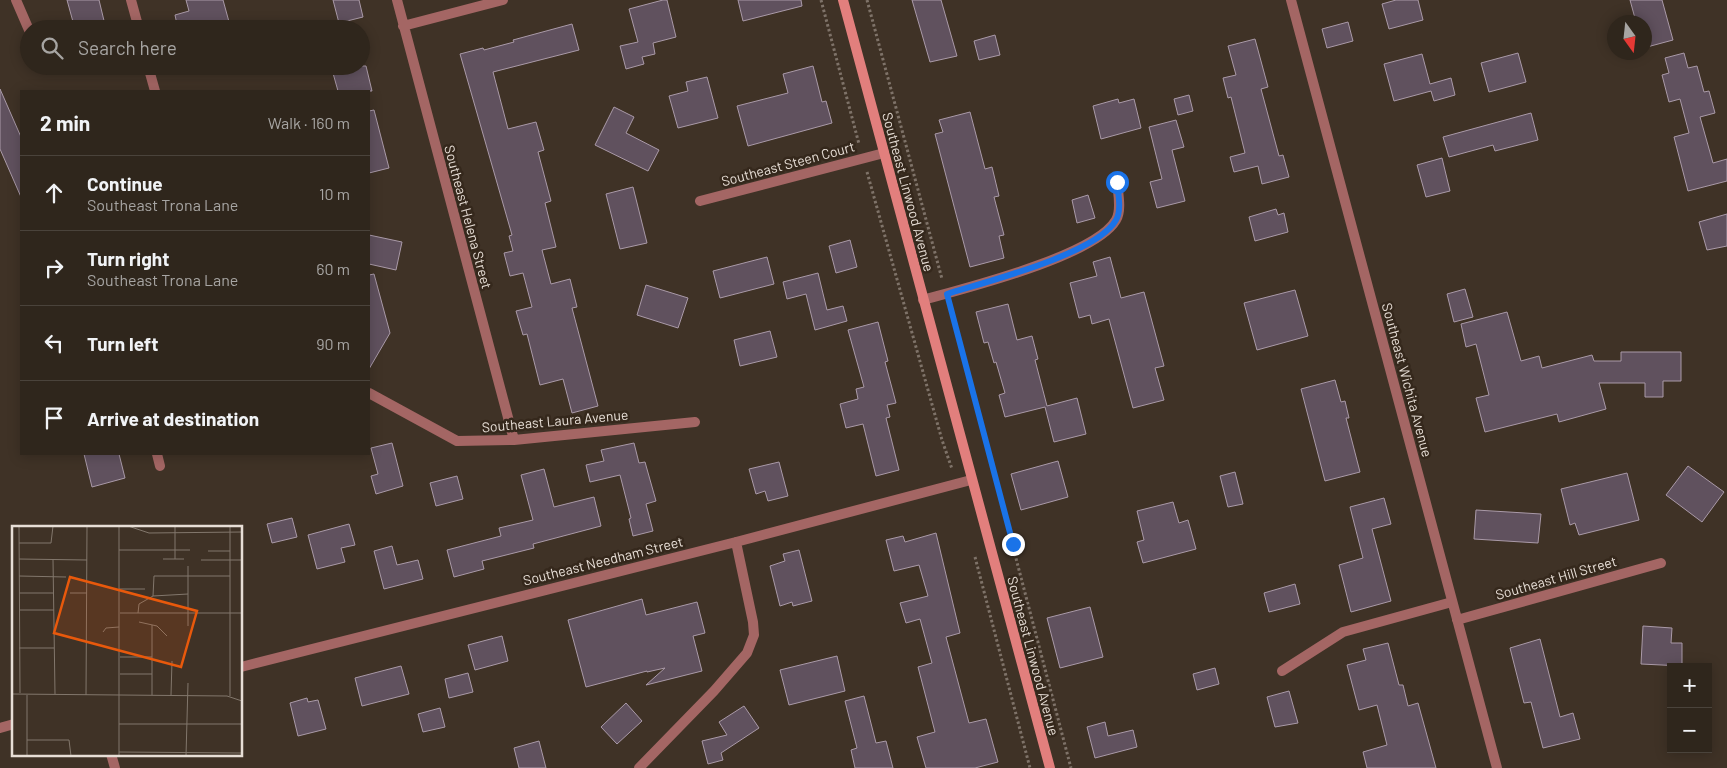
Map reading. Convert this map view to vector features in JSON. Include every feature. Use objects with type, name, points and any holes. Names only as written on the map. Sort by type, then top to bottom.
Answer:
[{"type":"main road","name":"Southeast Linwood Avenue","points":[[843,0],[1050,768]]},
{"type":"street","points":[[16,0],[25,20]]},
{"type":"street","points":[[131,0],[137,20]]},
{"type":"street","name":"Southeast Helena Street","points":[[396,0],[514,440]]},
{"type":"street","points":[[403,26],[503,0]]},
{"type":"street","name":"Southeast Wichita Avenue","points":[[1291,0],[1497,768]]},
{"type":"street","points":[[151,75],[156,90]]},
{"type":"street","name":"Southeast Steen Court","points":[[700,201],[884,154]]},
{"type":"street","points":[[923,300],[1042,264],[1110,230],[1118,217],[1117,182]]},
{"type":"street","name":"Southeast Laura Avenue","points":[[370,394],[456,441],[514,440],[695,422]]},
{"type":"street","points":[[157,455],[160,466]]},
{"type":"street","name":"Southeast Needham Street","points":[[242,667],[736,542],[971,480]]},
{"type":"street","points":[[639,768],[714,691],[747,652],[754,635],[753,622],[736,542]]},
{"type":"street","name":"Southeast Hill Street","points":[[1457,620],[1661,563]]},
{"type":"street","points":[[1282,671],[1343,632],[1452,602]]},
{"type":"path","points":[[821,0],[863,159],[956,484]]},
{"type":"path","points":[[867,0],[931,243],[947,294],[1071,768]]},
{"type":"path","points":[[974,553],[1030,768]]},
{"type":"building","points":[[67,0],[99,0],[104,20],[73,20]]},
{"type":"building","points":[[186,0],[223,0],[229,20],[176,20],[175,15],[189,11]]},
{"type":"building","points":[[333,0],[359,0],[363,17],[351,20],[338,20]]},
{"type":"building","points":[[667,0],[676,37],[653,43],[655,54],[642,57],[644,64],[626,69],[620,46],[638,42],[629,9]]},
{"type":"building","points":[[738,0],[801,0],[802,6],[743,21]]},
{"type":"building","points":[[912,0],[941,0],[957,56],[930,62]]},
{"type":"building","points":[[1396,0],[1418,0],[1423,20],[1389,29],[1382,4]]},
{"type":"building","points":[[1630,0],[1662,0],[1673,40],[1652,46],[1652,15],[1634,15]]},
{"type":"building","points":[[1348,22],[1353,41],[1327,48],[1322,29]]},
{"type":"building","points":[[572,24],[579,50],[493,72],[508,129],[536,122],[544,150],[538,152],[551,201],[545,203],[556,247],[542,250],[551,284],[570,279],[577,307],[572,308],[598,406],[572,413],[563,379],[540,385],[527,334],[523,335],[516,311],[532,307],[523,273],[510,276],[504,253],[513,251],[509,236],[512,235],[460,54],[514,42],[513,40]]},
{"type":"building","points":[[995,35],[1000,55],[979,60],[974,41]]},
{"type":"building","points":[[1255,39],[1268,87],[1261,89],[1279,156],[1283,155],[1289,177],[1262,184],[1258,166],[1234,172],[1230,157],[1245,153],[1231,97],[1228,98],[1223,78],[1236,75],[1228,46]]},
{"type":"building","points":[[1518,53],[1526,82],[1489,92],[1481,63]]},
{"type":"building","points":[[1684,53],[1688,68],[1697,66],[1704,92],[1709,91],[1715,113],[1700,117],[1713,163],[1727,159],[1727,181],[1688,191],[1674,137],[1689,133],[1680,99],[1669,102],[1662,75],[1669,73],[1665,58]]},
{"type":"building","points":[[1422,54],[1430,84],[1451,78],[1455,95],[1434,101],[1431,91],[1394,101],[1384,64]]},
{"type":"building","points":[[813,66],[822,102],[826,101],[832,123],[748,146],[737,106],[788,93],[783,74]]},
{"type":"building","points":[[334,75],[368,75],[372,91],[370,90],[338,90]]},
{"type":"building","points":[[707,77],[718,118],[678,128],[669,96],[688,91],[686,82]]},
{"type":"building","points":[[0,89],[20,135],[20,195],[0,149]]},
{"type":"building","points":[[1189,95],[1193,111],[1178,115],[1174,99]]},
{"type":"building","points":[[1118,99],[1119,103],[1134,99],[1141,128],[1101,139],[1093,106]]},
{"type":"building","points":[[614,107],[634,117],[626,133],[659,150],[648,171],[595,145]]},
{"type":"building","points":[[374,110],[389,168],[370,173],[370,111]]},
{"type":"building","points":[[970,112],[985,169],[992,167],[999,196],[994,197],[1004,235],[999,236],[1004,258],[970,267],[935,134],[943,132],[939,120]]},
{"type":"building","points":[[1531,113],[1538,140],[1495,151],[1493,145],[1449,157],[1443,137]]},
{"type":"building","points":[[1176,120],[1184,147],[1172,150],[1185,201],[1157,208],[1150,182],[1162,179],[1149,127]]},
{"type":"building","points":[[1442,158],[1450,191],[1426,197],[1417,165]]},
{"type":"building","points":[[633,187],[647,243],[620,249],[606,194]]},
{"type":"building","points":[[1088,195],[1095,218],[1077,223],[1072,200]]},
{"type":"building","points":[[1276,209],[1278,215],[1284,213],[1288,232],[1255,241],[1249,217]]},
{"type":"building","points":[[1727,214],[1727,246],[1707,250],[1699,222]]},
{"type":"building","points":[[370,235],[402,242],[396,270],[370,264]]},
{"type":"building","points":[[850,240],[857,267],[836,273],[829,246]]},
{"type":"building","points":[[767,257],[774,284],[720,298],[713,271]]},
{"type":"building","points":[[1110,257],[1121,298],[1144,292],[1164,366],[1155,368],[1164,400],[1133,408],[1109,319],[1092,324],[1090,315],[1079,318],[1070,283],[1097,276],[1093,262]]},
{"type":"building","points":[[818,273],[827,310],[843,306],[847,321],[815,330],[806,294],[787,299],[783,282]]},
{"type":"building","points":[[374,274],[390,333],[370,367],[370,275]]},
{"type":"building","points":[[646,285],[688,298],[678,328],[637,315]]},
{"type":"building","points":[[1465,289],[1473,317],[1454,322],[1447,294]]},
{"type":"building","points":[[1295,290],[1308,336],[1257,350],[1244,303]]},
{"type":"building","points":[[1008,304],[1017,340],[1032,336],[1038,359],[1035,360],[1047,406],[1077,398],[1086,434],[1054,442],[1045,407],[1005,417],[999,395],[1005,393],[988,342],[984,343],[976,312]]},
{"type":"building","points":[[1507,312],[1521,361],[1539,356],[1542,368],[1592,355],[1594,361],[1621,361],[1621,352],[1681,352],[1681,381],[1663,381],[1663,397],[1645,397],[1645,383],[1599,383],[1606,409],[1559,422],[1557,414],[1485,432],[1476,398],[1489,395],[1476,344],[1466,347],[1461,324]]},
{"type":"building","points":[[878,322],[888,361],[885,362],[896,403],[887,405],[890,417],[886,418],[899,470],[876,476],[863,424],[846,428],[840,404],[858,399],[856,389],[864,387],[848,330]]},
{"type":"building","points":[[770,331],[777,357],[740,366],[734,340]]},
{"type":"building","points":[[1335,380],[1341,402],[1345,401],[1349,418],[1346,418],[1360,472],[1325,481],[1301,389]]},
{"type":"building","points":[[392,443],[403,486],[376,494],[371,476],[378,474],[371,448]]},
{"type":"building","points":[[634,443],[639,463],[645,462],[656,501],[646,504],[653,531],[633,536],[629,519],[631,518],[620,475],[590,482],[586,465],[604,461],[601,450]]},
{"type":"building","points":[[84,455],[119,455],[125,478],[92,487]]},
{"type":"building","points":[[1058,461],[1068,497],[1021,510],[1011,474]]},
{"type":"building","points":[[779,462],[788,496],[768,501],[765,491],[756,494],[749,469]]},
{"type":"building","points":[[1688,466],[1724,492],[1702,522],[1666,495]]},
{"type":"building","points":[[544,469],[554,507],[594,497],[601,526],[533,544],[534,548],[482,561],[484,569],[454,577],[447,550],[501,536],[499,528],[533,520],[521,475]]},
{"type":"building","points":[[1235,472],[1243,504],[1228,507],[1220,476]]},
{"type":"building","points":[[1627,473],[1639,520],[1579,535],[1575,523],[1570,525],[1561,489]]},
{"type":"building","points":[[457,476],[463,499],[436,506],[430,483]]},
{"type":"building","points":[[1384,498],[1391,524],[1372,529],[1391,601],[1351,612],[1339,565],[1363,558],[1350,507]]},
{"type":"building","points":[[1173,502],[1179,523],[1188,520],[1196,549],[1143,563],[1137,542],[1144,540],[1137,511]]},
{"type":"building","points":[[1476,510],[1541,514],[1538,543],[1474,539]]},
{"type":"building","points":[[292,518],[297,537],[272,543],[267,524]]},
{"type":"building","points":[[349,524],[355,545],[341,548],[345,562],[317,569],[308,535]]},
{"type":"building","points":[[936,533],[960,633],[946,637],[969,723],[986,719],[998,762],[975,768],[926,768],[917,737],[935,732],[918,667],[932,663],[920,619],[906,623],[900,603],[928,596],[919,565],[894,571],[886,540],[903,536],[905,542]]},
{"type":"building","points":[[392,546],[397,565],[418,560],[423,579],[384,589],[374,551]]},
{"type":"building","points":[[799,550],[812,601],[793,606],[792,602],[780,606],[770,566],[785,561],[783,554]]},
{"type":"building","points":[[1295,584],[1300,604],[1269,612],[1264,593]]},
{"type":"building","points":[[642,599],[646,615],[697,602],[705,633],[693,636],[702,671],[646,685],[665,668],[586,687],[568,620]]},
{"type":"building","points":[[1090,607],[1103,657],[1060,668],[1047,618]]},
{"type":"building","points":[[1643,626],[1672,628],[1671,643],[1682,643],[1682,663],[1667,663],[1667,665],[1641,664]]},
{"type":"building","points":[[502,636],[508,661],[475,670],[468,645]]},
{"type":"building","points":[[1540,639],[1560,717],[1573,713],[1580,739],[1543,748],[1531,702],[1524,703],[1510,648]]},
{"type":"building","points":[[1388,643],[1399,685],[1403,685],[1408,706],[1418,703],[1436,768],[1367,768],[1363,752],[1387,745],[1377,705],[1359,710],[1347,665],[1366,660],[1363,649]]},
{"type":"building","points":[[837,656],[845,691],[789,705],[780,670]]},
{"type":"building","points":[[401,666],[409,694],[362,706],[355,678]]},
{"type":"building","points":[[1215,668],[1219,684],[1197,690],[1193,674]]},
{"type":"building","points":[[468,673],[473,692],[449,698],[445,679]]},
{"type":"building","points":[[1289,691],[1298,723],[1275,727],[1267,697]]},
{"type":"building","points":[[864,696],[876,743],[886,741],[893,768],[855,768],[851,750],[857,748],[845,701]]},
{"type":"building","points":[[307,698],[308,702],[318,700],[326,729],[298,736],[290,703]]},
{"type":"building","points":[[626,703],[642,721],[617,744],[601,727]]},
{"type":"building","points":[[744,706],[759,728],[721,753],[723,760],[708,764],[702,741],[727,735],[719,722]]},
{"type":"building","points":[[440,708],[445,727],[423,732],[418,714]]},
{"type":"building","points":[[1105,722],[1108,736],[1133,730],[1137,747],[1095,758],[1087,727]]},
{"type":"building","points":[[539,741],[546,768],[519,768],[514,748]]},
{"type":"route","points":[[1013,544],[947,294],[1042,264],[1078,249],[1110,230],[1118,217],[1117,182]]}]
